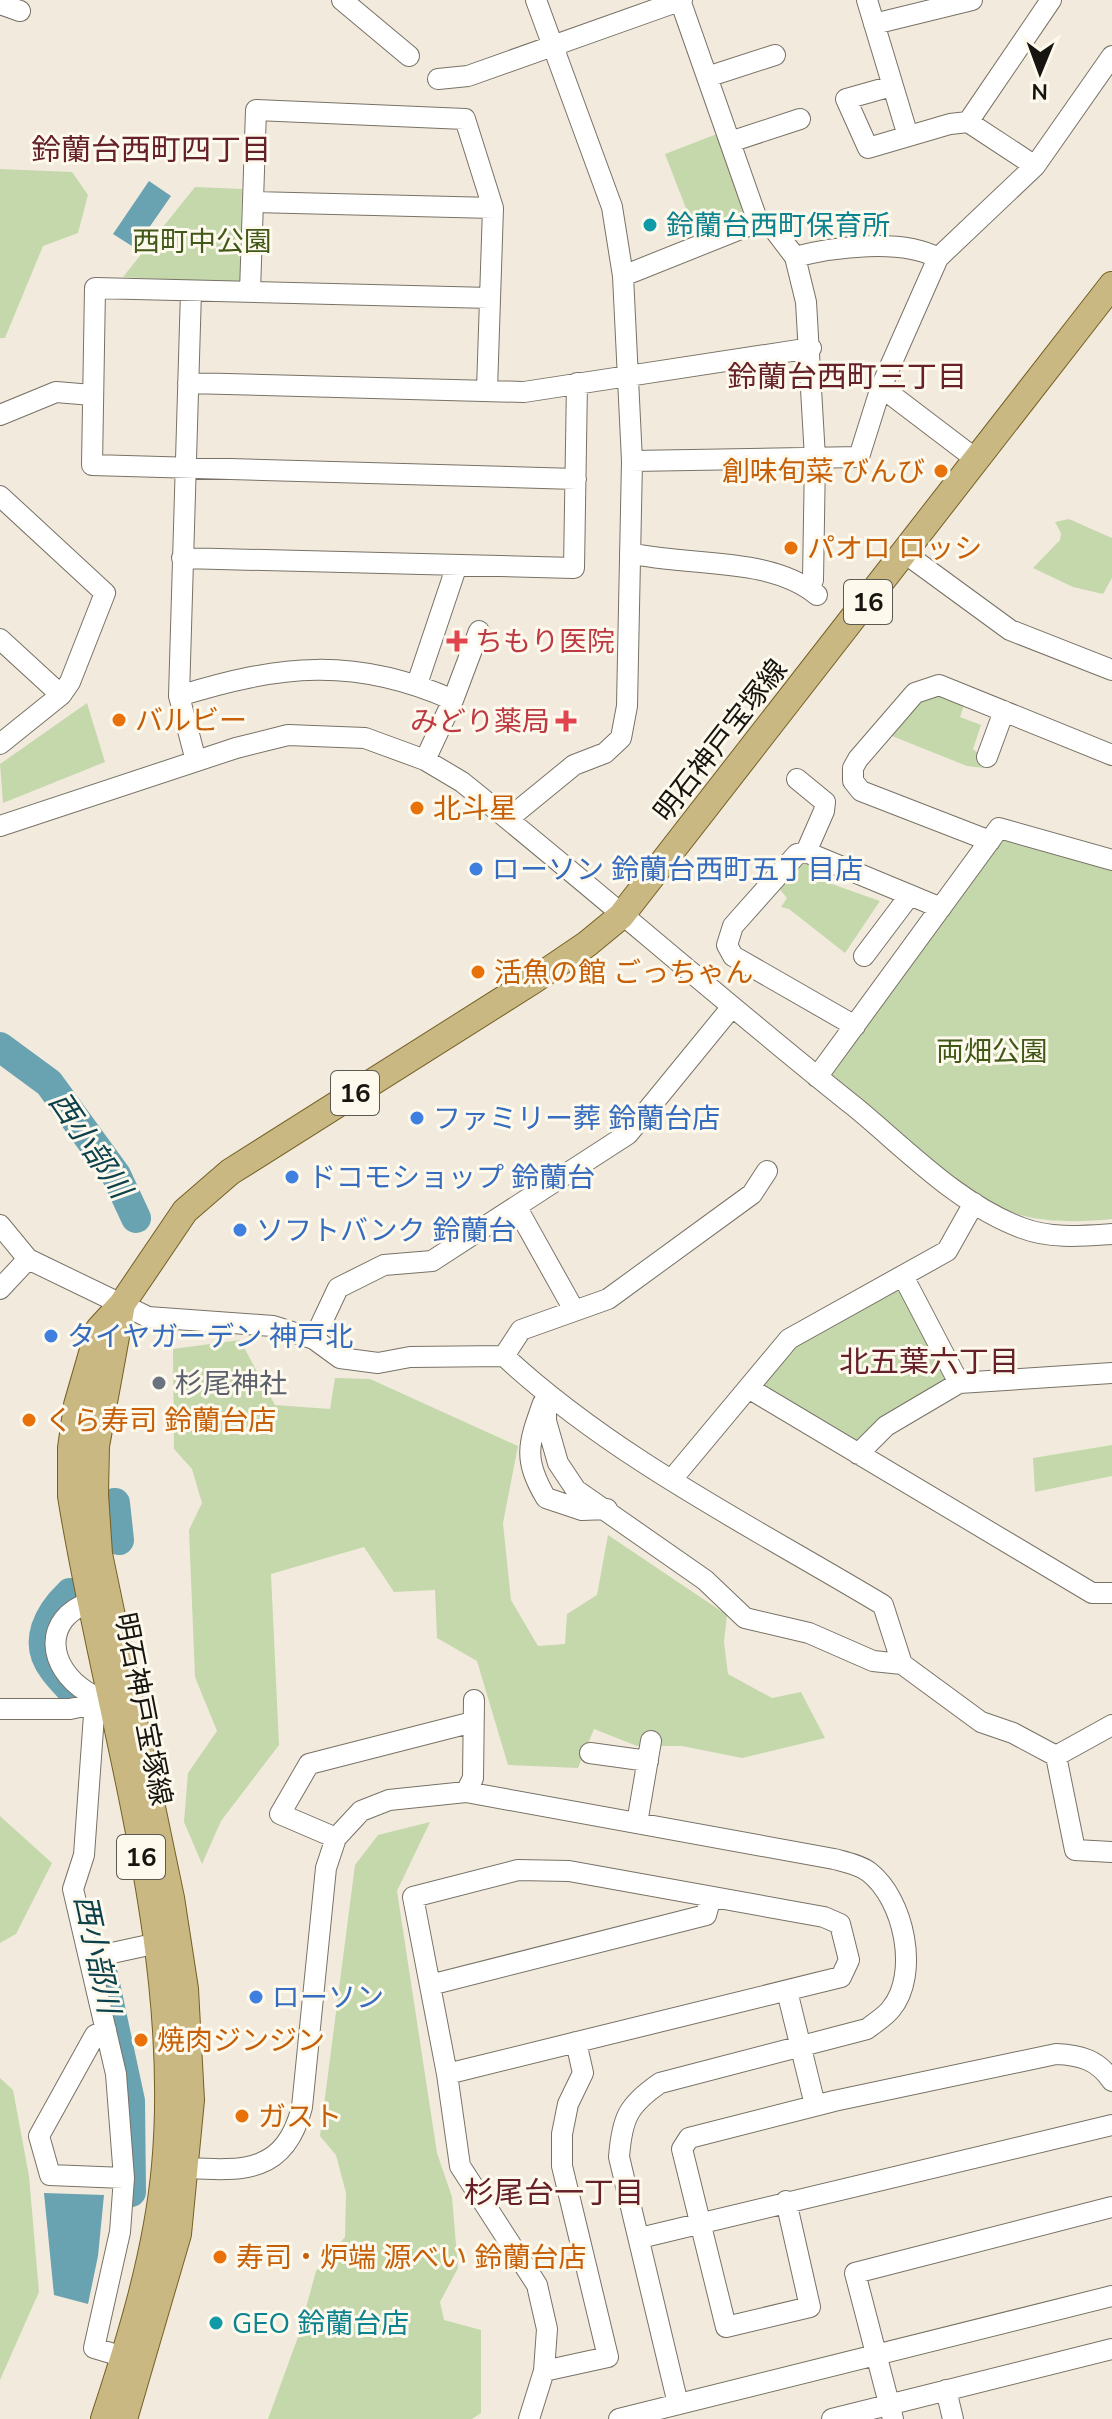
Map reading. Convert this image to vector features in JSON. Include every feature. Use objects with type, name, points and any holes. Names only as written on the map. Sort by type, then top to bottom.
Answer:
[{"type":"main road","name":"明石神戸宝塚線","points":[[104,2419],[151,2258],[165,2167],[169,2079],[158,1943],[71,1496],[71,1448],[77,1405],[99,1329],[122,1304],[185,1211],[230,1172],[544,973],[621,916],[906,554],[1112,285]]},
{"type":"main road","name":"明石神戸宝塚線","points":[[122,1304],[115,1351],[102,1397],[95,1494],[99,1554],[171,1898],[185,1989],[191,2100],[185,2168],[171,2261],[124,2419]]},
{"type":"street","points":[[342,0],[409,56]]},
{"type":"street","points":[[508,819],[574,765],[605,753],[621,738],[627,706],[632,461],[623,276],[612,207],[536,0]]},
{"type":"street","points":[[438,79],[468,76],[681,0],[758,222]]},
{"type":"street","points":[[867,0],[908,136]]},
{"type":"street","points":[[874,24],[972,0]]},
{"type":"street","points":[[892,86],[846,99],[868,148],[968,122],[1051,0]]},
{"type":"street","points":[[707,77],[775,55]]},
{"type":"street","points":[[632,461],[859,457],[881,387],[938,258],[1035,166],[1112,56]]},
{"type":"street","points":[[250,292],[256,110],[465,119],[493,208],[487,390]]},
{"type":"street","points":[[730,142],[800,119]]},
{"type":"street","points":[[968,122],[1035,166]]},
{"type":"street","points":[[253,202],[493,208]]},
{"type":"street","points":[[623,276],[758,222],[770,224],[795,257],[806,302],[811,348],[815,458],[814,591],[795,579],[738,565],[667,562],[630,553]]},
{"type":"street","points":[[795,257],[831,247],[922,249],[938,258]]},
{"type":"street","points":[[490,298],[95,288],[92,465],[576,479]]},
{"type":"street","points":[[191,291],[179,696],[196,761]]},
{"type":"street","points":[[188,383],[524,392],[630,373],[811,348]]},
{"type":"street","points":[[182,558],[456,568],[574,568],[577,383]]},
{"type":"street","points":[[881,387],[977,460]]},
{"type":"street","points":[[0,415],[56,392],[92,395]]},
{"type":"street","points":[[0,496],[105,593],[70,682],[61,695],[0,744]]},
{"type":"street","points":[[906,554],[1010,630],[1112,670]]},
{"type":"street","points":[[417,684],[456,568]]},
{"type":"street","points":[[425,760],[453,700],[479,631]]},
{"type":"street","points":[[0,639],[61,695]]},
{"type":"street","points":[[179,696],[245,675],[305,669],[358,672],[417,684],[453,700]]},
{"type":"street","points":[[990,841],[861,791],[853,781],[853,768],[922,689],[939,685],[1112,755]]},
{"type":"street","points":[[987,757],[1004,711]]},
{"type":"street","points":[[0,826],[196,761],[288,735],[365,738],[425,760],[462,782],[508,819],[731,1008],[974,1203],[1023,1229],[1072,1237],[1112,1234]]},
{"type":"street","points":[[797,779],[825,802],[806,852]]},
{"type":"street","points":[[817,1077],[999,828],[1112,860]]},
{"type":"street","points":[[855,1026],[733,956],[727,945],[733,926],[797,854],[806,852],[941,908]]},
{"type":"street","points":[[864,956],[910,895]]},
{"type":"street","points":[[314,1339],[338,1288],[384,1265],[432,1261],[628,1134],[731,1008]]},
{"type":"street","points":[[504,1356],[521,1330],[608,1299],[752,1194],[767,1171]]},
{"type":"street","points":[[673,1478],[789,1339],[904,1278],[947,1251],[974,1203]]},
{"type":"street","points":[[517,1208],[574,1310]]},
{"type":"street","points":[[0,1225],[28,1259],[148,1317],[273,1326],[314,1339],[340,1358],[378,1363],[410,1357],[504,1356],[546,1394],[673,1478],[883,1605],[902,1664]]},
{"type":"street","points":[[0,1289],[28,1259]]},
{"type":"street","points":[[904,1278],[959,1383]]},
{"type":"street","points":[[858,1454],[886,1426],[959,1383],[1112,1373]]},
{"type":"street","points":[[750,1389],[1092,1593],[1112,1593]]},
{"type":"street","points":[[546,1394],[532,1433],[530,1470],[546,1498],[582,1510],[607,1509]]},
{"type":"street","points":[[546,1394],[546,1421],[558,1463],[576,1490],[705,1580],[745,1618],[809,1633],[873,1661],[902,1664],[981,1722],[1013,1733],[1056,1756]]},
{"type":"street","points":[[90,1602],[71,1609],[55,1632],[56,1658],[86,1691],[111,1701]]},
{"type":"street","points":[[466,1792],[473,1778],[474,1700]]},
{"type":"street","points":[[0,1709],[70,1709],[111,1701]]},
{"type":"street","points":[[111,1701],[94,1715],[84,1855],[73,1889],[116,2074],[124,2178],[120,2232],[94,2348],[124,2357]]},
{"type":"street","points":[[336,1838],[280,1814],[309,1764],[473,1722]]},
{"type":"street","points":[[1056,1756],[1112,1725]]},
{"type":"street","points":[[590,1753],[649,1751],[637,1823]]},
{"type":"street","points":[[1056,1756],[1075,1850],[1112,1852]]},
{"type":"street","points":[[185,2168],[236,2170],[255,2166],[276,2154],[295,2134],[302,2107],[326,1868],[336,1838],[361,1811],[389,1800],[466,1792],[834,1859],[868,1871],[886,1891],[898,1920],[906,1953],[904,1983],[891,2009],[867,2029],[660,2083],[635,2100],[621,2128],[619,2157],[678,2404]]},
{"type":"street","points":[[447,2074],[841,1977],[849,1960],[840,1924],[824,1917],[569,1871],[518,1870],[413,1897],[447,2074],[460,2166],[537,2285],[547,2329],[544,2371],[529,2419]]},
{"type":"street","points":[[430,1985],[706,1915],[711,1897]]},
{"type":"street","points":[[89,1958],[158,1943]]},
{"type":"street","points":[[787,1991],[815,2105]]},
{"type":"street","points":[[106,2030],[95,2035],[39,2136],[50,2175],[124,2178]]},
{"type":"street","points":[[544,2371],[608,2357],[562,2166],[562,2134],[568,2104],[583,2073],[576,2042]]},
{"type":"street","points":[[786,2201],[810,2307],[726,2327],[682,2149],[689,2138],[815,2105],[1056,2054],[1076,2055],[1092,2061],[1112,2081]]},
{"type":"street","points":[[640,2238],[1112,2125]]},
{"type":"street","points":[[891,2412],[855,2273],[1112,2207]]},
{"type":"street","points":[[619,2419],[1112,2296]]},
{"type":"street","points":[[832,2419],[891,2412],[946,2390],[1112,2349]]},
{"type":"street","points":[[946,2390],[953,2419]]},
{"type":"green space","points":[[722,132],[752,214],[699,242],[665,154]]},
{"type":"green space","points":[[0,169],[72,172],[88,195],[78,233],[43,246],[5,338],[0,338]]},
{"type":"green space","name":"西町中公園","points":[[195,187],[242,189],[240,283],[123,277]]},
{"type":"green space","points":[[1069,519],[1112,538],[1112,578],[1103,594],[1073,587],[1033,568],[1060,540],[1061,533],[1055,522]]},
{"type":"green space","points":[[927,692],[965,702],[960,717],[981,725],[973,749],[986,760],[984,768],[967,766],[887,734]]},
{"type":"green space","points":[[87,703],[105,762],[3,803],[0,764]]},
{"type":"green space","name":"両畑公園","points":[[1000,836],[1112,867],[1112,1219],[1043,1219],[1000,1207],[950,1174],[828,1073]]},
{"type":"green space","points":[[799,860],[835,868],[829,883],[880,901],[845,953],[789,909],[781,907],[787,898],[776,885]]},
{"type":"green space","points":[[893,1290],[904,1293],[947,1371],[943,1384],[856,1449],[765,1391],[764,1377],[792,1342]]},
{"type":"green space","points":[[240,1340],[275,1405],[330,1409],[335,1378],[370,1379],[518,1446],[503,1523],[511,1600],[538,1646],[565,1644],[567,1614],[597,1595],[608,1535],[727,1615],[724,1642],[728,1674],[772,1698],[801,1692],[825,1738],[742,1758],[682,1746],[637,1746],[594,1729],[578,1768],[508,1765],[477,1661],[437,1638],[435,1590],[394,1592],[364,1547],[271,1574],[279,1745],[221,1821],[202,1864],[184,1822],[188,1773],[217,1731],[195,1677],[189,1530],[202,1503],[192,1469],[174,1449],[173,1349]]},
{"type":"green space","points":[[1112,1445],[1112,1476],[1035,1492],[1033,1458]]},
{"type":"green space","points":[[0,1816],[52,1863],[16,1934],[0,1943]]},
{"type":"green space","points":[[430,1822],[397,1891],[437,2153],[452,2197],[458,2268],[440,2302],[444,2320],[481,2330],[481,2413],[472,2419],[268,2419],[298,2337],[316,2271],[345,2237],[346,2193],[336,2155],[320,2136],[355,1865],[378,1835]]},
{"type":"green space","points":[[0,2078],[13,2090],[29,2176],[39,2292],[0,2380]]},
{"type":"water","points":[[149,181],[171,196],[135,248],[113,234]]},
{"type":"water","points":[[44,2193],[104,2195],[98,2256],[88,2304],[54,2295]]},
{"type":"waterway","name":"西小部川","points":[[0,1047],[49,1083],[116,1175],[136,1218]]},
{"type":"waterway","name":"西小部川","points":[[115,1503],[119,1540]]},
{"type":"waterway","name":"西小部川","points":[[70,1593],[50,1619],[44,1649],[54,1670],[78,1699]]},
{"type":"waterway","name":"西小部川","points":[[103,1975],[130,2101],[131,2192]]},
{"type":"place","name":"鈴蘭台西町保育所","points":[[650,225]]},
{"type":"place","name":"創味旬菜 びんび","points":[[941,471]]},
{"type":"place","name":"パオロ ロッシ","points":[[791,548]]},
{"type":"place","name":"ちもり医院","points":[[457,641]]},
{"type":"place","name":"バルビー","points":[[119,720]]},
{"type":"place","name":"みどり薬局","points":[[566,721]]},
{"type":"place","name":"北斗星","points":[[417,808]]},
{"type":"place","name":"ローソン 鈴蘭台西町五丁目店","points":[[476,869]]},
{"type":"place","name":"活魚の館 ごっちゃん","points":[[478,972]]},
{"type":"place","name":"ファミリー葬 鈴蘭台店","points":[[417,1118]]},
{"type":"place","name":"ドコモショップ 鈴蘭台","points":[[292,1177]]},
{"type":"place","name":"ソフトバンク 鈴蘭台","points":[[240,1230]]},
{"type":"place","name":"タイヤガーデン 神戸北","points":[[51,1336]]},
{"type":"place","name":"杉尾神社","points":[[159,1383]]},
{"type":"place","name":"くら寿司 鈴蘭台店","points":[[29,1420]]},
{"type":"place","name":"ローソン","points":[[256,1997]]},
{"type":"place","name":"焼肉ジンジン","points":[[141,2040]]},
{"type":"place","name":"ガスト","points":[[242,2116]]},
{"type":"place","name":"寿司・炉端 源べい 鈴蘭台店","points":[[220,2257]]},
{"type":"place","name":"GEO 鈴蘭台店","points":[[216,2323]]},
{"type":"district","name":"鈴蘭台西町四丁目","points":[[151,150]]},
{"type":"district","name":"鈴蘭台西町三丁目","points":[[847,377]]},
{"type":"district","name":"北五葉六丁目","points":[[929,1362]]},
{"type":"district","name":"杉尾台一丁目","points":[[554,2193]]}]
